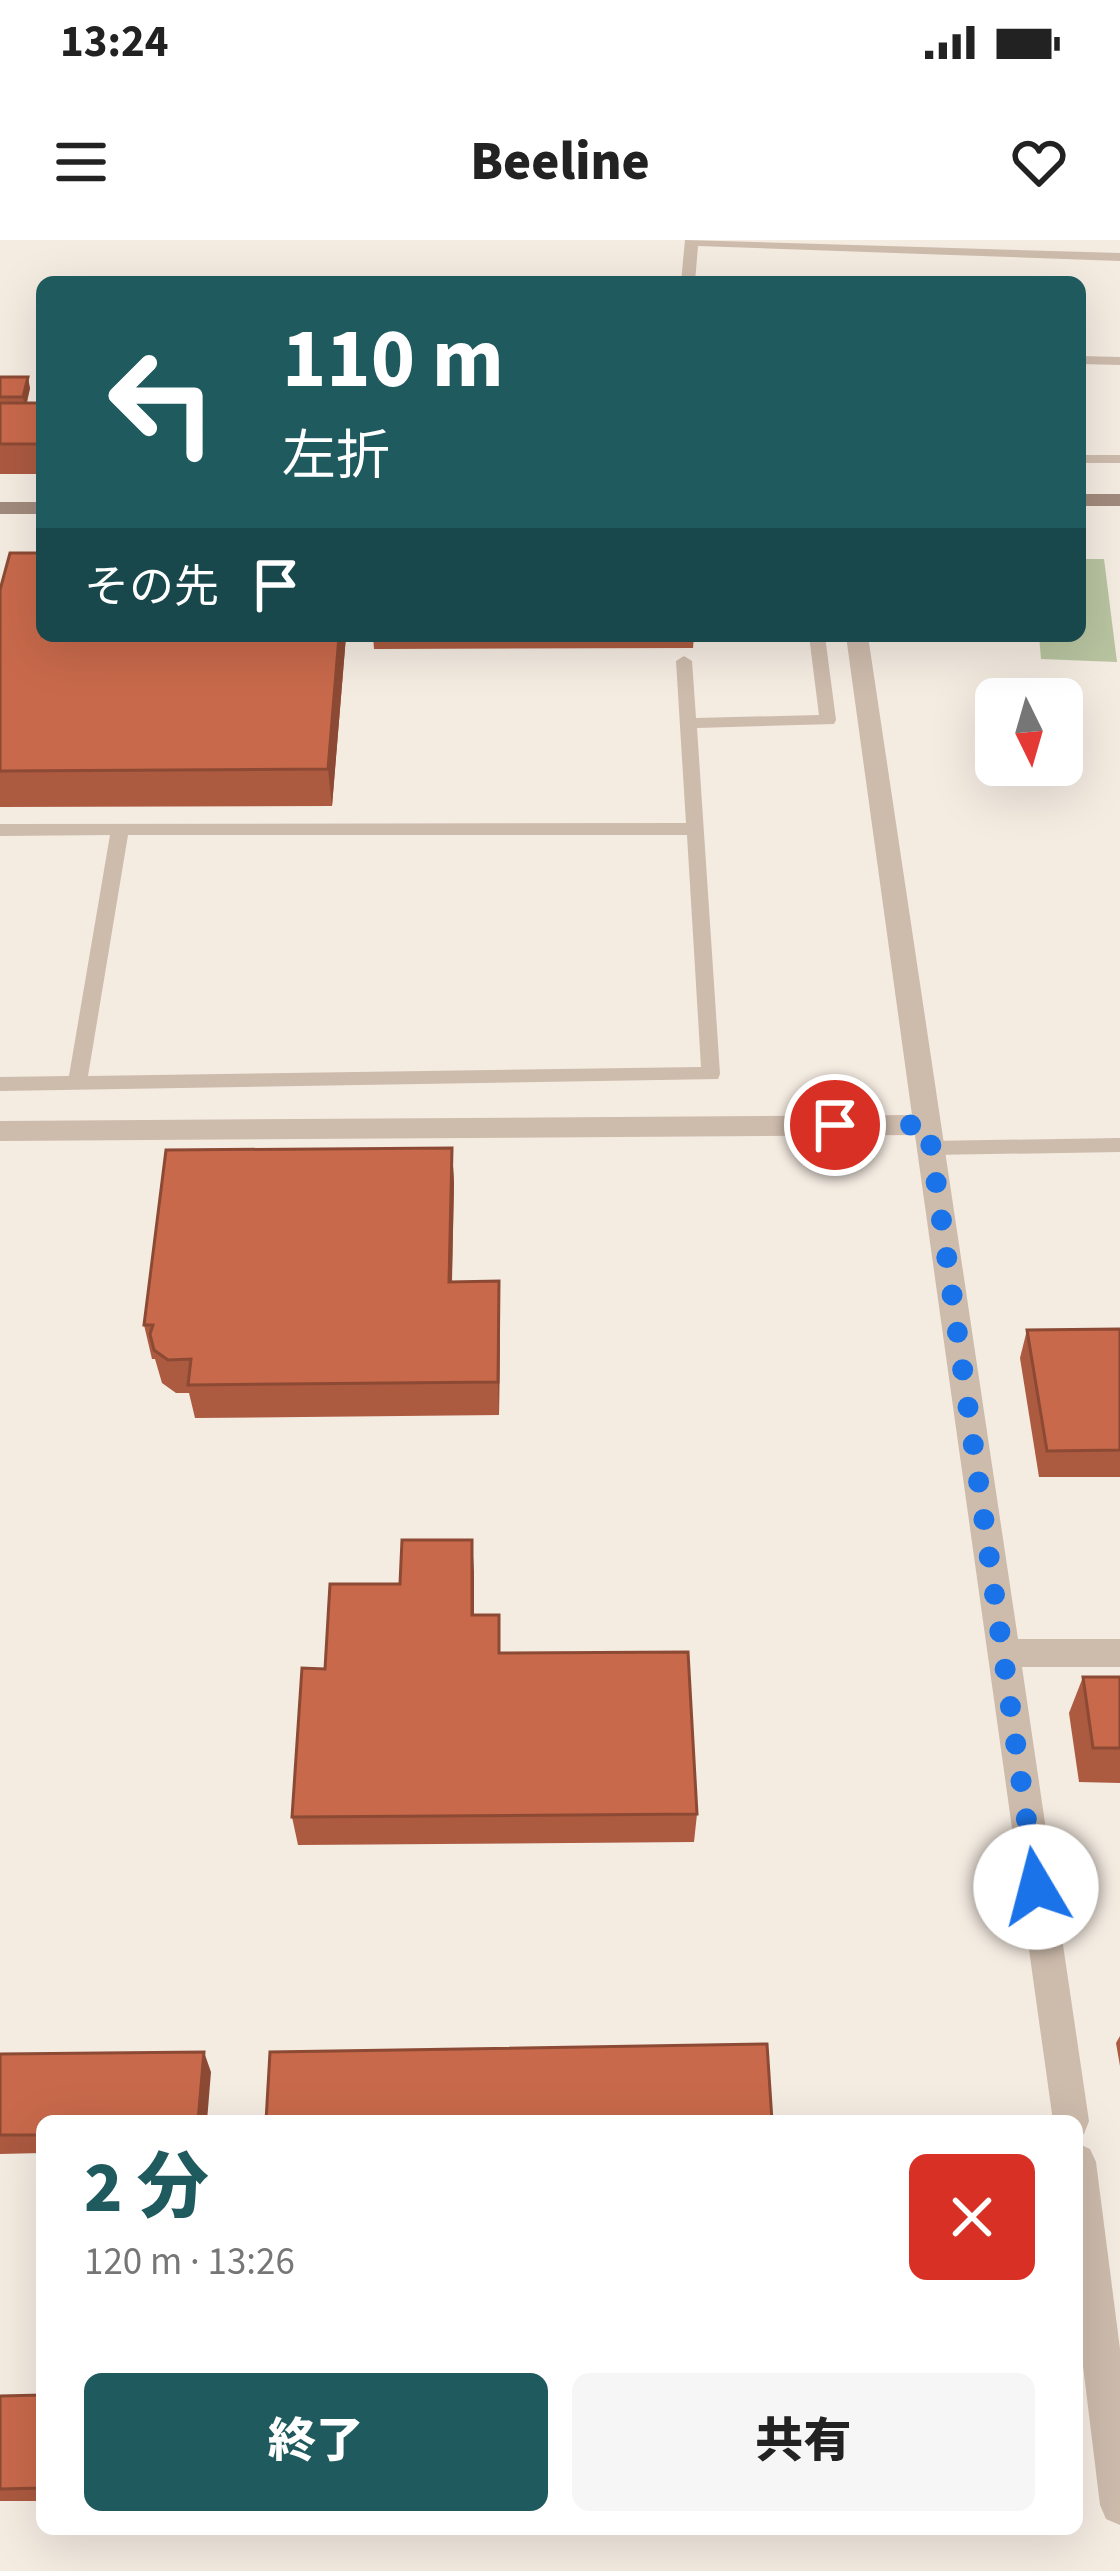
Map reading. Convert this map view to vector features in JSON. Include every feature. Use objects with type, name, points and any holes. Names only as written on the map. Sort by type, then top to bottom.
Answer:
[{"type":"main road","points":[[1086,500],[1120,500]]},
{"type":"main road","points":[[0,508],[36,508]]},
{"type":"street","points":[[858,642],[1070,2115]]},
{"type":"street","points":[[0,1131],[929,1136]]},
{"type":"street","points":[[1002,1653],[1120,1653]]},
{"type":"street","points":[[1083,2184],[1106,2267],[1120,2506]]},
{"type":"lane","points":[[689,276],[692,241],[1120,256]]},
{"type":"lane","points":[[1086,359],[1120,362]]},
{"type":"lane","points":[[1086,458],[1120,459]]},
{"type":"lane","points":[[690,723],[828,720],[818,642]]},
{"type":"lane","points":[[0,1084],[711,1073],[684,661]]},
{"type":"lane","points":[[0,830],[697,829]]},
{"type":"lane","points":[[77,1083],[120,830]]},
{"type":"lane","points":[[929,1136],[1120,1145]]},
{"type":"green space","points":[[1086,559],[1104,559],[1117,662],[1041,659],[1040,642],[1086,642]]},
{"type":"building","points":[[0,377],[28,377],[23,397],[0,397]]},
{"type":"building","points":[[0,403],[36,403],[36,444],[0,444]]},
{"type":"building","points":[[10,553],[36,553],[36,642],[339,642],[328,769],[0,771],[0,590]]},
{"type":"building","points":[[452,1148],[449,1282],[499,1281],[498,1382],[188,1385],[191,1359],[168,1360],[154,1350],[153,1325],[144,1325],[166,1150]]},
{"type":"building","points":[[1120,1329],[1120,1450],[1047,1451],[1027,1330]]},
{"type":"building","points":[[402,1540],[472,1540],[472,1615],[499,1615],[499,1653],[688,1652],[697,1814],[292,1817],[302,1668],[325,1669],[330,1584],[400,1584]]},
{"type":"building","points":[[1083,1677],[1120,1677],[1120,1748],[1093,1748]]},
{"type":"building","points":[[767,2044],[772,2115],[266,2115],[270,2052]]},
{"type":"building","points":[[204,2052],[199,2115],[36,2115],[36,2135],[0,2135],[0,2054]]},
{"type":"building","points":[[36,2395],[36,2488],[0,2489],[0,2396]]},
{"type":"route","points":[[835,1125],[928,1125],[1036,1887]]}]
